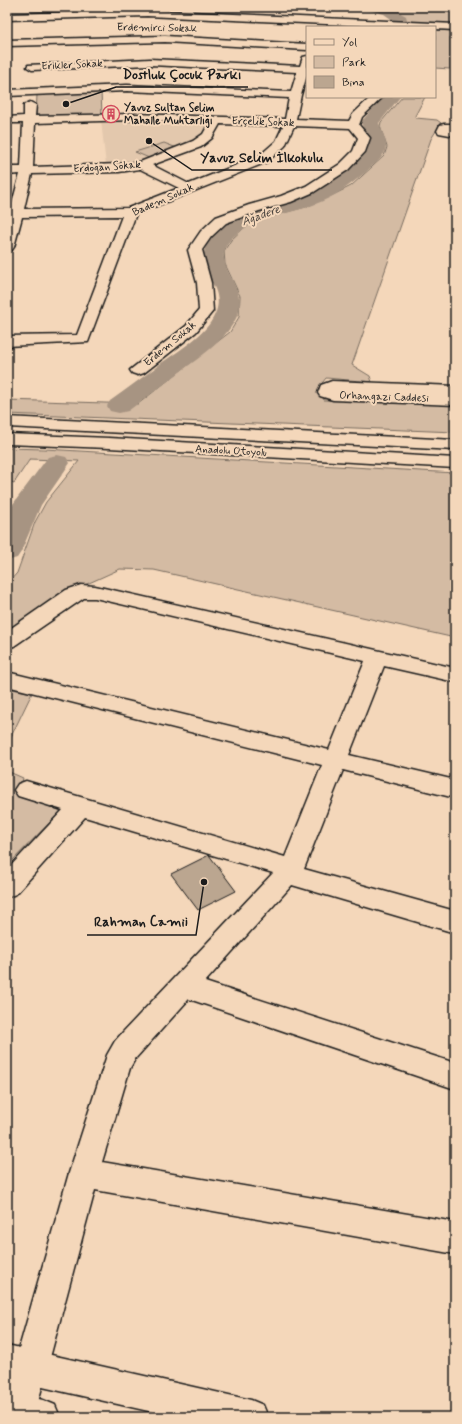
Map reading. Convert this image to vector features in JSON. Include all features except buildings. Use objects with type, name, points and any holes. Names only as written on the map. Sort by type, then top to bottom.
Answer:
[{"type":"main road","points":[[253,19],[256,7]]},
{"type":"main road","points":[[7,20],[29,28],[137,12],[384,26]]},
{"type":"main road","points":[[7,17],[29,28]]},
{"type":"main road","points":[[253,19],[317,25],[384,26]]},
{"type":"main road","points":[[436,27],[455,28]]},
{"type":"main road","points":[[7,247],[12,219],[27,171],[29,119],[32,92],[29,28]]},
{"type":"main road","name":"Erdemirci Sokak","points":[[7,43],[29,28],[165,39],[306,47]]},
{"type":"main road","name":"Erikler Sokak","points":[[32,67],[150,62],[306,64]]},
{"type":"main road","name":"Badem Sokak","points":[[7,341],[83,339],[130,212],[263,159],[282,143],[290,123],[295,95],[306,64]]},
{"type":"main road","points":[[7,93],[126,88],[295,95]]},
{"type":"main road","points":[[353,125],[357,116],[376,98]]},
{"type":"main road","name":"Erçelik Sokak","points":[[7,120],[134,117],[353,125]]},
{"type":"main road","name":"Erdoğan Sokak","points":[[7,171],[142,166],[197,144],[208,136],[216,121]]},
{"type":"main road","name":"Erdem Sokak","points":[[138,370],[191,329],[206,312],[204,282],[195,250],[206,234],[220,220],[286,199],[310,189],[344,167],[359,152],[364,138],[353,125]]},
{"type":"main road","points":[[455,127],[444,126],[443,131],[455,132]]},
{"type":"main road","points":[[142,166],[188,188]]},
{"type":"main road","points":[[12,219],[130,212]]},
{"type":"main road","name":"Orhangazi Caddesi","points":[[455,391],[332,386],[327,388],[326,393],[333,395],[455,400]]},
{"type":"main road","name":"Anadolu Otoyolu","points":[[7,422],[455,445]]},
{"type":"main road","name":"Anadolu Otoyolu","points":[[7,439],[109,443],[455,464]]},
{"type":"main road","points":[[7,641],[81,591],[455,675]]},
{"type":"main road","points":[[21,1414],[18,1364],[84,1173],[117,1064],[133,1041],[290,871],[377,658]]},
{"type":"main road","points":[[7,678],[455,789]]},
{"type":"main road","points":[[26,790],[455,922]]},
{"type":"main road","points":[[7,887],[81,806]]},
{"type":"main road","points":[[183,986],[455,1076]]},
{"type":"main road","points":[[84,1173],[455,1238]]},
{"type":"main road","points":[[18,1364],[251,1417]]},
{"type":"shaded area","points":[[144,7],[252,7],[251,14],[149,10]]},
{"type":"shaded area","points":[[101,120],[208,123],[199,138],[190,144],[130,165],[106,166]]},
{"type":"green space","points":[[385,7],[455,7],[455,24],[408,22],[397,10]]},
{"type":"green space","points":[[436,30],[455,31],[455,36],[450,37],[450,69],[436,68]]},
{"type":"green space","points":[[101,91],[102,116],[36,118],[37,94]]},
{"type":"green space","points":[[401,98],[424,98],[415,116],[416,118],[437,120],[441,123],[431,139],[352,365],[370,376],[372,382],[326,378],[319,387],[324,400],[455,405],[455,432],[7,414],[7,400],[138,404],[230,332],[239,317],[240,296],[225,264],[224,251],[231,240],[246,226],[264,218],[306,207],[351,186],[384,156],[387,147],[380,126],[381,122]]},
{"type":"green space","points":[[164,143],[177,148],[149,158],[135,152]]},
{"type":"green space","points":[[7,448],[455,473],[455,638],[154,570],[120,569],[78,588],[7,636],[7,584],[17,573],[35,522],[46,502],[79,461],[30,459],[14,483],[7,480]]},
{"type":"green space","points":[[7,688],[32,693],[7,745]]},
{"type":"green space","points":[[7,771],[23,778],[19,795],[61,811],[7,866]]},
{"type":"waterway","name":"Ağadere","points":[[374,7],[389,11],[401,19],[402,26]]},
{"type":"waterway","name":"Ağadere","points":[[119,406],[202,344],[224,319],[229,307],[229,296],[218,275],[214,261],[216,248],[222,237],[232,228],[247,219],[315,198],[340,184],[355,172],[371,158],[376,151],[377,142],[370,122],[391,98]]},
{"type":"waterway","name":"Ağadere","points":[[7,552],[27,504],[57,463]]},
{"type":"place","name":"Dostluk Çocuk Parkı","points":[[66,104]]},
{"type":"place","name":"Yavuz Sultan Selim Mahalle Muhtarlığı","points":[[111,114]]},
{"type":"place","name":"Yavuz Selim İlkokulu","points":[[149,141]]},
{"type":"place","name":"Rahman Camii","points":[[204,882]]}]
